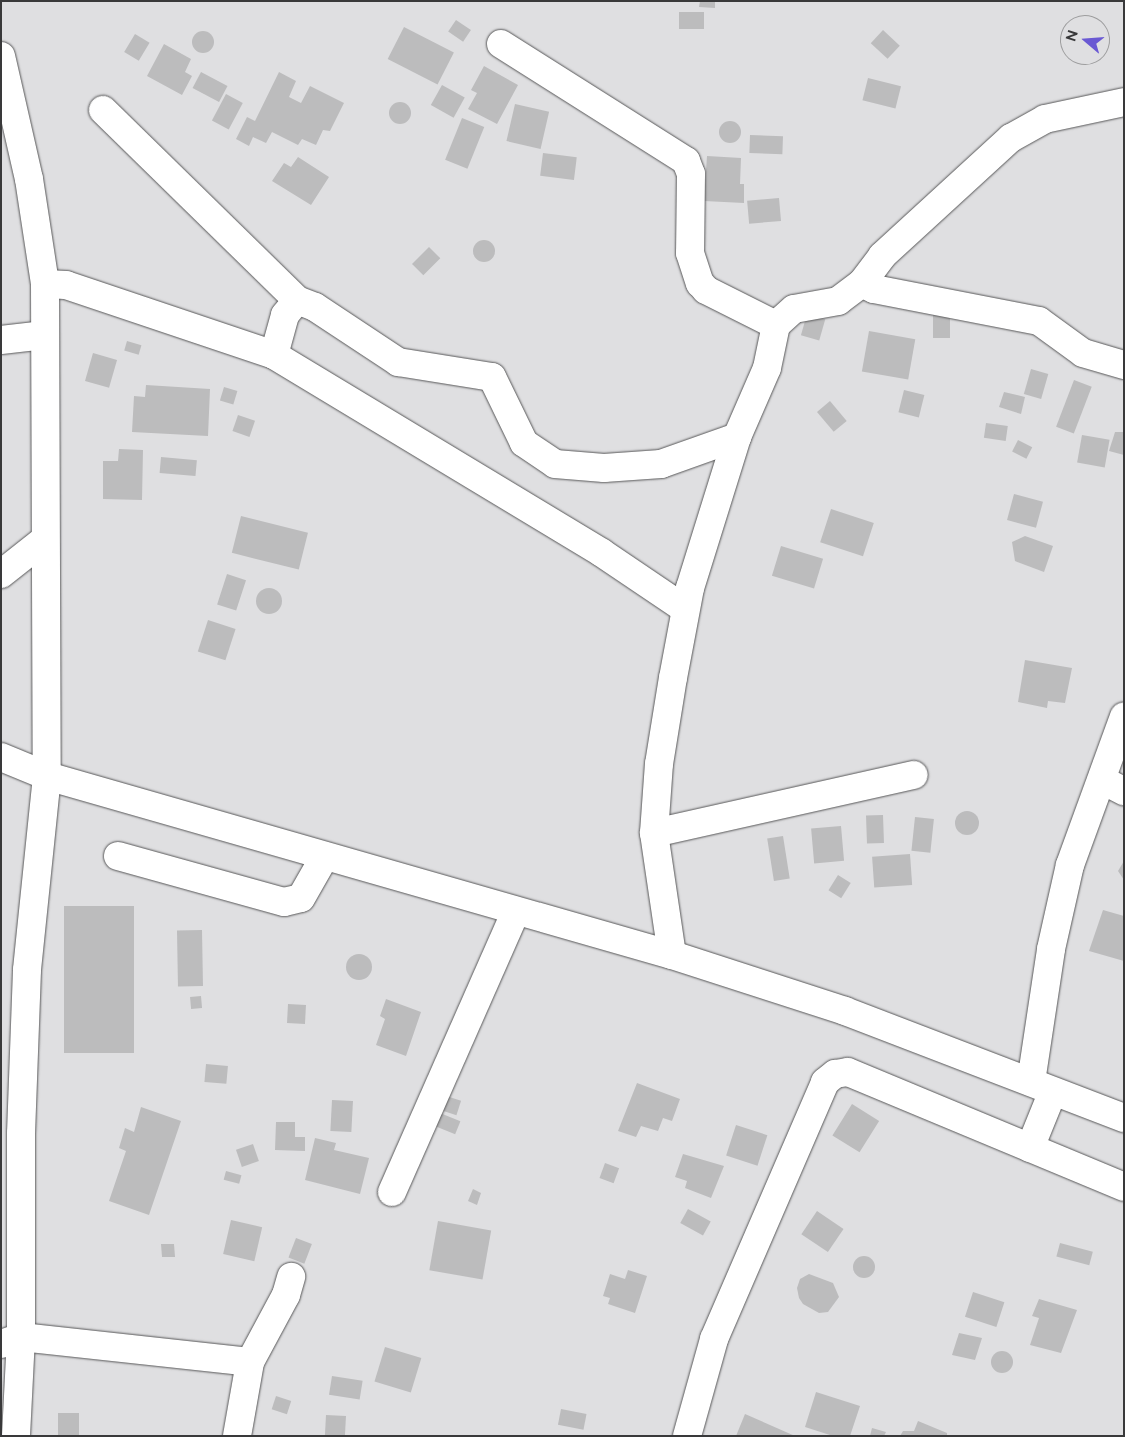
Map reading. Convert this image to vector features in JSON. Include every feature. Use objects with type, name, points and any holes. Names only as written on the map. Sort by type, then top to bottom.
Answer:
[{"type":"street","points":[[501,44],[686,161],[691,174],[690,253],[700,283],[706,290],[776,325]]},
{"type":"street","points":[[2,60],[29,179],[45,284],[44,540],[47,776],[11,1134],[11,1340],[16,1436]]},
{"type":"street","points":[[672,954],[654,833],[659,764],[684,630],[685,609],[737,436],[767,368],[776,325],[794,309],[838,301],[862,283],[882,256],[1011,138],[1045,119],[1124,102]]},
{"type":"street","points":[[103,110],[297,300],[315,307],[398,362],[492,377],[524,443],[555,464],[604,468],[661,464],[737,436]]},
{"type":"street","points":[[862,283],[874,289],[1039,321],[1083,353],[1124,365]]},
{"type":"street","points":[[45,284],[66,285],[274,355],[602,553],[685,609]]},
{"type":"street","points":[[274,355],[285,315],[297,300]]},
{"type":"street","points":[[1,340],[45,335]]},
{"type":"street","points":[[1,574],[44,540]]},
{"type":"street","points":[[1030,1148],[1042,1087],[1051,949],[1070,865],[1113,786],[1124,717]]},
{"type":"street","points":[[1,757],[47,776],[672,954],[845,1011],[1124,1118]]},
{"type":"street","points":[[654,833],[914,775]]},
{"type":"street","points":[[118,856],[284,902],[302,898],[325,856]]},
{"type":"street","points":[[392,1192],[516,910]]},
{"type":"street","points":[[686,1436],[714,1340],[825,1082],[835,1074],[848,1072],[1124,1188]]},
{"type":"street","points":[[237,1436],[250,1362],[286,1295],[291,1277]]},
{"type":"street","points":[[11,1340],[250,1362]]},
{"type":"building","points":[[700,1],[715,1],[715,8],[699,7]]},
{"type":"building","points":[[679,12],[704,12],[704,29],[679,29]]},
{"type":"building","points":[[456,20],[471,30],[463,42],[448,32]]},
{"type":"building","points":[[404,27],[454,52],[438,84],[388,59]]},
{"type":"building","points":[[883,30],[900,46],[888,59],[871,43]]},
{"type":"building","points":[[203,31],[211,34],[214,42],[211,50],[203,53],[195,50],[192,42],[195,34]]},
{"type":"building","points":[[135,34],[150,43],[139,61],[124,52]]},
{"type":"building","points":[[164,44],[191,59],[185,72],[192,76],[182,95],[147,76]]},
{"type":"building","points":[[484,66],[518,85],[497,124],[468,109],[477,93],[471,90]]},
{"type":"building","points":[[201,72],[227,86],[219,102],[193,88]]},
{"type":"building","points":[[279,72],[296,81],[289,97],[301,103],[310,86],[344,103],[330,131],[323,130],[316,145],[302,139],[298,145],[272,132],[266,143],[253,137],[249,146],[236,139],[247,117],[255,121]]},
{"type":"building","points":[[868,78],[901,86],[895,109],[862,100]]},
{"type":"building","points":[[442,85],[465,98],[454,118],[431,105]]},
{"type":"building","points":[[226,94],[243,103],[229,129],[212,120]]},
{"type":"building","points":[[400,102],[408,105],[411,113],[408,121],[400,124],[392,121],[389,113],[392,105]]},
{"type":"building","points":[[515,104],[549,112],[541,149],[506,141]]},
{"type":"building","points":[[462,118],[484,127],[467,169],[445,160]]},
{"type":"building","points":[[730,121],[740,128],[741,132],[734,142],[730,143],[720,136],[719,132],[726,122]]},
{"type":"building","points":[[750,135],[783,136],[782,154],[749,153]]},
{"type":"building","points":[[543,153],[577,157],[574,180],[540,176]]},
{"type":"building","points":[[707,156],[741,158],[740,184],[744,184],[744,203],[704,201]]},
{"type":"building","points":[[298,157],[329,177],[311,205],[272,181],[284,163],[291,167]]},
{"type":"building","points":[[779,198],[781,221],[749,224],[747,201]]},
{"type":"building","points":[[484,240],[492,243],[495,251],[492,259],[484,262],[476,259],[473,251],[476,243]]},
{"type":"building","points":[[429,247],[440,258],[423,275],[412,264]]},
{"type":"building","points":[[933,308],[950,308],[950,338],[933,338]]},
{"type":"building","points":[[807,314],[825,319],[819,340],[801,335]]},
{"type":"building","points":[[869,331],[915,339],[908,380],[862,371]]},
{"type":"building","points":[[127,341],[141,345],[139,355],[124,351]]},
{"type":"building","points":[[93,353],[117,360],[109,388],[85,381]]},
{"type":"building","points":[[1031,369],[1048,374],[1041,399],[1024,394]]},
{"type":"building","points":[[1074,380],[1092,387],[1074,433],[1056,427]]},
{"type":"building","points":[[146,385],[210,389],[208,436],[132,432],[134,396],[145,397]]},
{"type":"building","points":[[224,387],[237,391],[233,404],[220,400]]},
{"type":"building","points":[[904,390],[924,395],[919,417],[898,412]]},
{"type":"building","points":[[1004,392],[1025,397],[1021,414],[999,407]]},
{"type":"building","points":[[830,401],[847,421],[834,432],[817,412]]},
{"type":"building","points":[[238,415],[255,421],[249,437],[232,431]]},
{"type":"building","points":[[986,423],[1008,426],[1006,441],[984,438]]},
{"type":"building","points":[[1115,432],[1124,432],[1124,455],[1109,451]]},
{"type":"building","points":[[1082,435],[1110,440],[1105,467],[1077,463]]},
{"type":"building","points":[[1018,440],[1032,447],[1026,459],[1012,452]]},
{"type":"building","points":[[119,449],[143,450],[142,500],[103,499],[103,461],[118,461]]},
{"type":"building","points":[[161,457],[197,460],[195,476],[160,473]]},
{"type":"building","points":[[1014,494],[1043,502],[1036,528],[1007,520]]},
{"type":"building","points":[[831,509],[874,523],[863,556],[820,542]]},
{"type":"building","points":[[241,516],[308,533],[299,570],[232,553]]},
{"type":"building","points":[[1025,536],[1053,546],[1044,572],[1015,561],[1012,542]]},
{"type":"building","points":[[781,546],[823,559],[814,589],[772,576]]},
{"type":"building","points":[[227,574],[246,580],[236,611],[217,604]]},
{"type":"building","points":[[269,588],[278,592],[282,601],[278,610],[269,614],[260,610],[256,601],[260,592]]},
{"type":"building","points":[[208,620],[236,629],[225,660],[198,651]]},
{"type":"building","points":[[1025,660],[1072,668],[1065,703],[1048,701],[1047,708],[1018,702]]},
{"type":"building","points":[[967,811],[975,815],[979,823],[975,831],[967,835],[959,831],[955,823],[959,815]]},
{"type":"building","points":[[883,815],[884,843],[867,844],[866,816]]},
{"type":"building","points":[[915,817],[934,819],[930,853],[911,851]]},
{"type":"building","points":[[841,826],[844,861],[814,863],[811,829]]},
{"type":"building","points":[[783,836],[790,878],[774,881],[767,839]]},
{"type":"building","points":[[910,854],[912,885],[874,888],[872,857]]},
{"type":"building","points":[[1124,861],[1124,880],[1118,871]]},
{"type":"building","points":[[838,875],[851,883],[841,898],[828,890]]},
{"type":"building","points":[[64,906],[134,906],[134,1053],[64,1053]]},
{"type":"building","points":[[1103,910],[1124,916],[1124,961],[1089,951]]},
{"type":"building","points":[[177,930],[202,930],[203,986],[178,986]]},
{"type":"building","points":[[359,954],[368,958],[372,967],[368,976],[359,980],[350,976],[346,967],[350,958]]},
{"type":"building","points":[[201,996],[202,1008],[191,1009],[190,997]]},
{"type":"building","points":[[386,999],[421,1012],[406,1056],[376,1045],[385,1019],[380,1016]]},
{"type":"building","points":[[288,1004],[306,1005],[305,1024],[287,1023]]},
{"type":"building","points":[[206,1064],[228,1066],[226,1084],[204,1082]]},
{"type":"building","points":[[637,1083],[680,1099],[672,1121],[663,1118],[658,1131],[641,1126],[636,1137],[618,1131]]},
{"type":"building","points":[[443,1095],[461,1101],[456,1115],[438,1109]]},
{"type":"building","points":[[332,1100],[353,1101],[351,1132],[330,1131]]},
{"type":"building","points":[[852,1104],[879,1121],[860,1152],[832,1135]]},
{"type":"building","points":[[141,1107],[181,1121],[149,1215],[109,1201],[126,1151],[119,1148],[125,1128],[134,1132]]},
{"type":"building","points":[[440,1113],[460,1121],[455,1134],[435,1126]]},
{"type":"building","points":[[276,1122],[295,1122],[295,1137],[305,1137],[305,1151],[275,1150]]},
{"type":"building","points":[[736,1125],[767,1135],[757,1166],[726,1155]]},
{"type":"building","points":[[315,1138],[336,1143],[334,1150],[369,1158],[360,1194],[305,1180]]},
{"type":"building","points":[[253,1144],[259,1161],[242,1167],[236,1150]]},
{"type":"building","points":[[683,1154],[724,1166],[711,1198],[685,1188],[687,1181],[675,1177]]},
{"type":"building","points":[[605,1163],[619,1168],[614,1183],[600,1178]]},
{"type":"building","points":[[226,1171],[241,1175],[239,1184],[224,1180]]},
{"type":"building","points":[[473,1189],[481,1193],[477,1205],[468,1201]]},
{"type":"building","points":[[688,1209],[711,1222],[703,1236],[680,1223]]},
{"type":"building","points":[[817,1211],[844,1229],[828,1252],[801,1234]]},
{"type":"building","points":[[231,1220],[262,1227],[254,1261],[223,1254]]},
{"type":"building","points":[[438,1221],[491,1230],[482,1280],[429,1270]]},
{"type":"building","points":[[296,1238],[312,1244],[304,1264],[288,1258]]},
{"type":"building","points":[[1060,1243],[1093,1252],[1089,1265],[1056,1257]]},
{"type":"building","points":[[161,1244],[174,1244],[175,1257],[162,1257]]},
{"type":"building","points":[[864,1256],[872,1259],[875,1267],[872,1275],[864,1278],[856,1275],[853,1267],[856,1259]]},
{"type":"building","points":[[628,1270],[647,1276],[635,1313],[608,1304],[610,1298],[603,1296],[610,1274],[625,1279]]},
{"type":"building","points":[[809,1274],[833,1283],[839,1297],[828,1312],[819,1313],[803,1304],[799,1298],[797,1288],[800,1279]]},
{"type":"building","points":[[973,1292],[1004,1302],[996,1327],[965,1317]]},
{"type":"building","points":[[1039,1299],[1077,1310],[1061,1353],[1030,1345],[1039,1318],[1032,1316]]},
{"type":"building","points":[[959,1333],[982,1338],[975,1360],[952,1355]]},
{"type":"building","points":[[385,1347],[421,1358],[411,1393],[374,1381]]},
{"type":"building","points":[[1002,1351],[1010,1354],[1013,1362],[1010,1370],[1002,1373],[994,1370],[991,1362],[994,1354]]},
{"type":"building","points":[[332,1376],[363,1381],[360,1400],[329,1395]]},
{"type":"building","points":[[816,1392],[860,1406],[850,1436],[833,1436],[805,1427]]},
{"type":"building","points":[[276,1396],[291,1401],[287,1414],[272,1409]]},
{"type":"building","points":[[561,1409],[587,1414],[583,1430],[558,1425]]},
{"type":"building","points":[[58,1413],[79,1413],[79,1436],[58,1436]]},
{"type":"building","points":[[745,1414],[795,1436],[736,1436]]},
{"type":"building","points":[[326,1415],[346,1416],[345,1436],[325,1436]]},
{"type":"building","points":[[918,1421],[947,1433],[947,1436],[900,1436],[903,1431],[914,1431]]},
{"type":"building","points":[[872,1428],[886,1432],[884,1436],[870,1436]]}]
